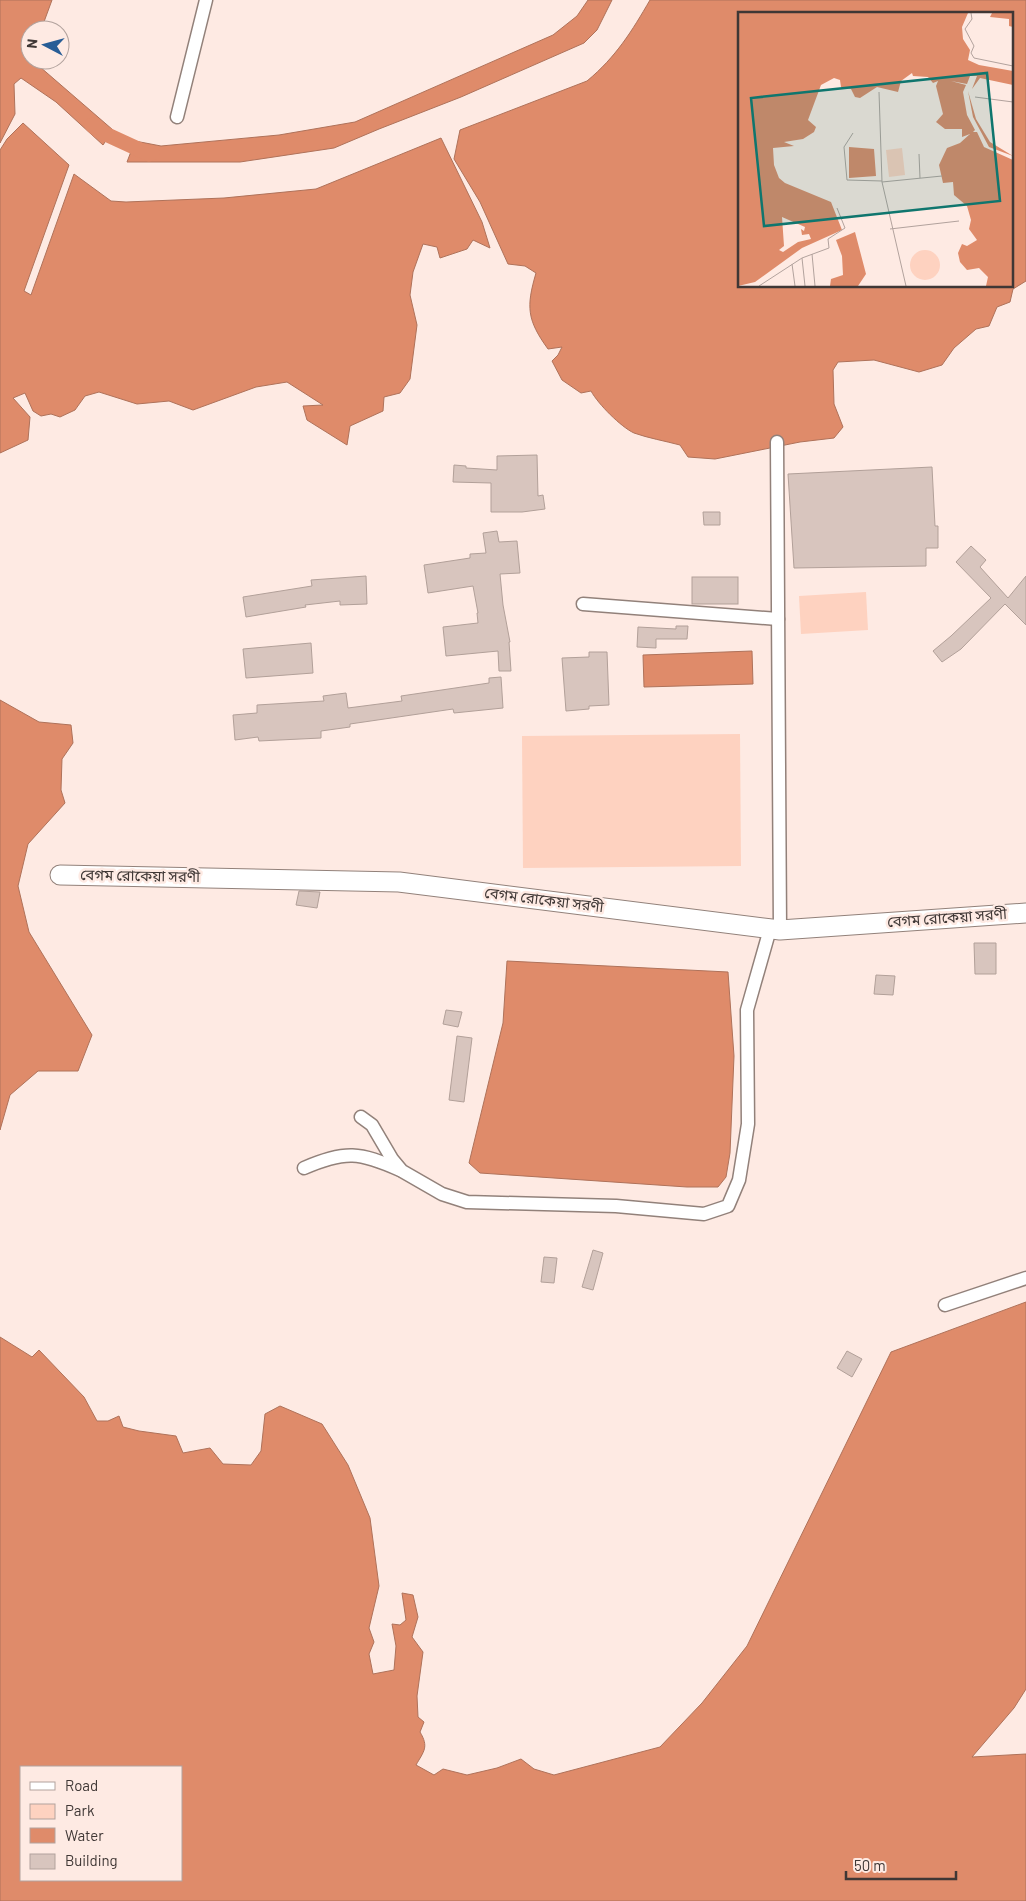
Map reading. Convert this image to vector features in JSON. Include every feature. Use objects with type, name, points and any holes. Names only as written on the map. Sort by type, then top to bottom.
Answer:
[{"type":"street","points":[[177,117],[206,0]]},
{"type":"street","points":[[304,1168],[336,1156],[348,1154],[368,1158],[402,1171],[442,1194],[467,1202],[616,1206],[704,1214],[728,1206],[738,1180],[748,1124],[747,1010],[775,929],[778,619],[777,442]]},
{"type":"street","points":[[583,604],[778,619]]},
{"type":"street","name":"বেগম রোকেয়া সরণী","points":[[60,875],[399,882],[775,929],[1026,913]]},
{"type":"street","points":[[361,1117],[372,1125],[392,1159],[402,1171]]},
{"type":"street","points":[[945,1305],[1026,1278]]},
{"type":"green space","points":[[866,592],[868,630],[801,634],[799,596]]},
{"type":"green space","points":[[740,734],[741,866],[523,868],[522,736]]},
{"type":"water","points":[[0,0],[52,0],[45,20],[20,20],[20,70],[44,70],[113,130],[103,145],[56,102],[21,78],[14,84],[15,114],[0,143]]},
{"type":"water","points":[[588,0],[612,0],[597,30],[584,43],[461,97],[334,148],[240,162],[127,162],[135,141],[161,146],[279,135],[355,122],[553,35],[577,16]]},
{"type":"water","points":[[650,0],[1026,0],[1026,281],[1013,289],[1010,302],[997,307],[989,326],[976,329],[954,348],[942,365],[919,372],[874,360],[838,362],[833,370],[834,404],[843,427],[834,438],[800,442],[715,459],[688,457],[680,445],[639,435],[629,430],[610,415],[591,391],[581,393],[562,380],[552,361],[562,347],[548,349],[536,330],[530,313],[531,295],[536,273],[525,266],[508,264],[480,202],[454,159],[460,130],[587,81],[607,63],[630,33]]},
{"type":"water","points":[[23,123],[69,165],[24,291],[31,295],[74,174],[111,201],[126,202],[224,198],[316,189],[441,138],[482,222],[490,248],[473,240],[467,249],[440,258],[437,247],[423,244],[413,272],[410,295],[417,325],[410,379],[400,393],[384,397],[383,411],[350,426],[347,445],[307,420],[303,406],[323,405],[287,382],[256,387],[193,410],[169,401],[137,404],[99,392],[85,396],[75,410],[60,417],[51,414],[41,416],[33,411],[25,393],[13,398],[30,417],[28,440],[0,453],[0,150],[7,139]]},
{"type":"water","points":[[752,651],[753,684],[644,687],[643,655]]},
{"type":"water","points":[[0,700],[39,722],[71,725],[73,743],[62,759],[61,790],[65,803],[28,844],[18,886],[29,932],[92,1035],[78,1071],[38,1071],[10,1095],[0,1130]]},
{"type":"water","points":[[507,961],[728,972],[734,1056],[730,1153],[726,1177],[718,1187],[687,1187],[480,1173],[469,1163],[503,1023]]},
{"type":"water","points":[[1026,1302],[1026,1689],[1014,1708],[972,1757],[1026,1754],[1026,1901],[0,1901],[0,1337],[32,1357],[39,1350],[84,1397],[97,1421],[108,1421],[119,1416],[123,1427],[176,1436],[183,1453],[210,1448],[223,1464],[251,1465],[261,1451],[265,1414],[280,1406],[322,1424],[348,1465],[370,1518],[379,1586],[369,1628],[374,1642],[369,1654],[373,1674],[394,1670],[396,1646],[392,1624],[400,1625],[406,1620],[402,1593],[413,1595],[418,1617],[412,1637],[423,1652],[417,1696],[418,1717],[424,1722],[420,1732],[425,1745],[416,1765],[434,1775],[443,1769],[467,1775],[497,1768],[521,1759],[534,1769],[554,1775],[660,1747],[702,1703],[747,1646],[891,1352]]},
{"type":"building","points":[[537,455],[538,496],[543,495],[545,509],[522,512],[491,512],[491,483],[453,482],[454,465],[466,466],[466,468],[497,470],[497,456]]},
{"type":"building","points":[[932,467],[935,526],[938,526],[938,548],[926,548],[926,566],[794,568],[788,474]]},
{"type":"building","points":[[703,512],[720,512],[720,525],[704,525]]},
{"type":"building","points":[[497,531],[499,542],[517,541],[520,573],[500,574],[503,605],[510,642],[511,671],[499,671],[498,651],[446,656],[443,627],[478,623],[473,586],[428,593],[424,565],[470,558],[470,554],[486,553],[483,533]]},
{"type":"building","points":[[971,546],[986,560],[980,567],[1008,598],[1026,576],[1026,625],[1005,604],[961,649],[942,662],[933,651],[991,598],[956,562]]},
{"type":"building","points":[[366,576],[367,604],[340,605],[340,601],[305,605],[306,607],[246,617],[243,597],[312,586],[311,580]]},
{"type":"building","points":[[692,577],[738,577],[738,604],[692,604]]},
{"type":"building","points":[[676,626],[688,626],[687,639],[656,639],[656,648],[637,647],[638,627],[676,629]]},
{"type":"building","points":[[311,643],[313,673],[246,678],[243,649]]},
{"type":"building","points":[[589,652],[607,652],[609,705],[589,706],[589,709],[566,711],[562,658],[589,657]]},
{"type":"building","points":[[501,677],[503,708],[454,713],[453,709],[350,724],[350,727],[321,731],[321,738],[259,741],[258,737],[235,740],[233,715],[257,713],[257,705],[324,701],[323,696],[346,693],[348,708],[402,701],[401,696],[489,683],[489,678]]},
{"type":"building","points":[[299,891],[320,892],[317,908],[296,905]]},
{"type":"building","points":[[974,943],[996,943],[996,974],[975,974]]},
{"type":"building","points":[[876,975],[895,976],[893,995],[874,994]]},
{"type":"building","points":[[446,1010],[462,1012],[458,1027],[443,1024]]},
{"type":"building","points":[[457,1036],[472,1038],[464,1102],[449,1100]]},
{"type":"building","points":[[593,1250],[603,1253],[593,1290],[582,1287]]},
{"type":"building","points":[[544,1257],[557,1258],[554,1283],[541,1282]]},
{"type":"building","points":[[847,1351],[862,1359],[852,1377],[837,1368]]},
{"type":"waterway","points":[[92,125],[99,131],[149,154],[152,153]]}]
